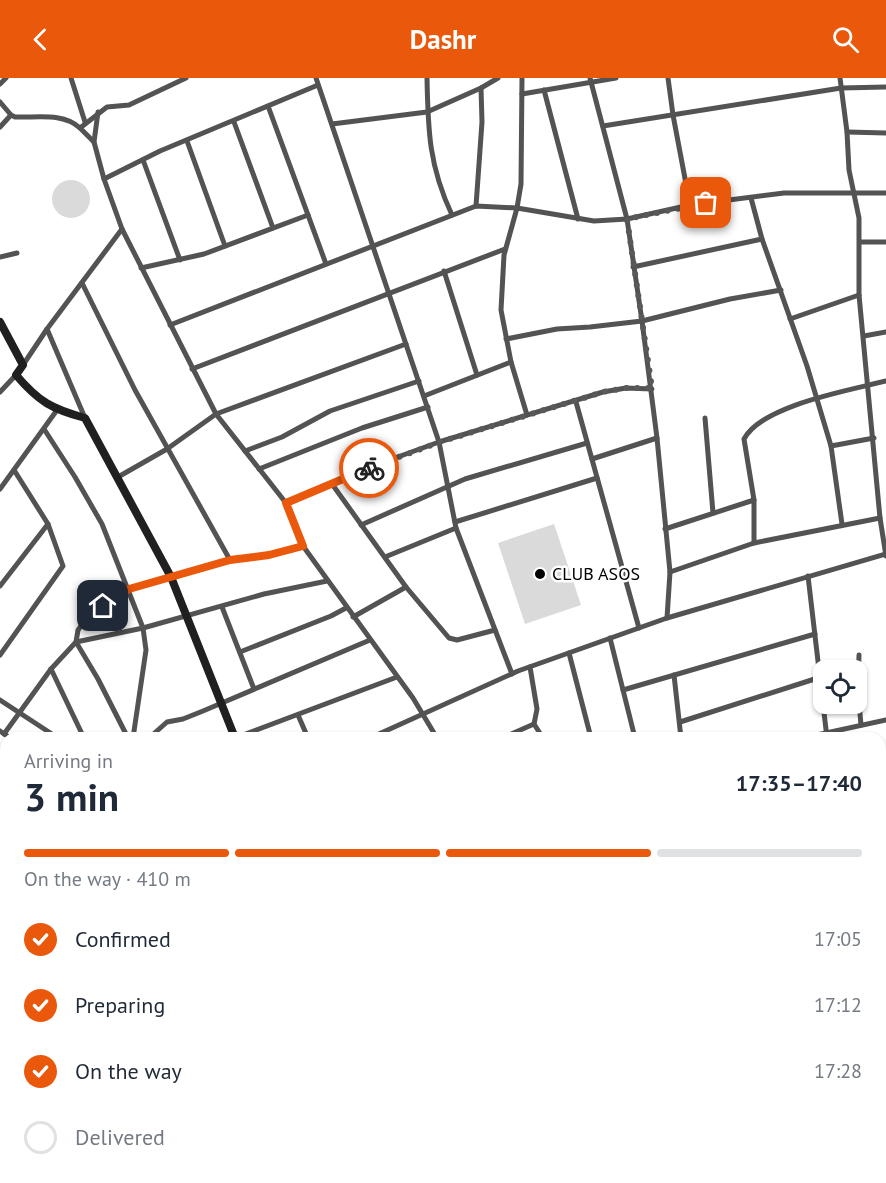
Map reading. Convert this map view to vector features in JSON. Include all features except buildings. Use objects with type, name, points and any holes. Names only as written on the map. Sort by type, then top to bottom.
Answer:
[{"type":"street","points":[[0,84],[6,78]]},
{"type":"street","points":[[70,78],[85,122]]},
{"type":"street","points":[[80,128],[107,107],[129,105],[186,78]]},
{"type":"street","points":[[316,78],[440,442],[456,525],[512,674]]},
{"type":"street","points":[[427,78],[427,124],[431,152],[444,197],[452,215]]},
{"type":"street","points":[[332,124],[427,112],[498,78]]},
{"type":"street","points":[[522,78],[521,184],[502,266],[501,310],[511,362],[526,415]]},
{"type":"street","points":[[522,94],[616,78]]},
{"type":"street","points":[[668,78],[690,205]]},
{"type":"street","points":[[383,732],[512,674],[610,638],[667,618],[886,555],[880,518],[859,295],[861,242],[855,194],[849,170],[840,78]]},
{"type":"street","points":[[590,81],[627,219],[652,388],[670,572],[667,618]]},
{"type":"street","points":[[104,179],[318,85]]},
{"type":"street","points":[[603,126],[840,88],[886,87]]},
{"type":"street","points":[[476,206],[482,122],[481,88]]},
{"type":"street","points":[[544,90],[578,219]]},
{"type":"street","points":[[0,102],[11,115],[58,117],[71,122],[94,142]]},
{"type":"street","points":[[268,106],[326,264]]},
{"type":"street","points":[[98,112],[94,142],[104,179],[122,229],[216,414],[286,503],[303,546],[423,713],[434,732]]},
{"type":"street","points":[[0,127],[11,115]]},
{"type":"street","points":[[234,122],[273,228]]},
{"type":"street","points":[[847,132],[886,133]]},
{"type":"street","points":[[187,141],[225,246]]},
{"type":"street","points":[[143,160],[180,260]]},
{"type":"street","points":[[170,325],[476,206],[517,208],[594,221],[627,219],[690,205],[784,193],[886,193]]},
{"type":"street","points":[[751,198],[762,239],[781,290],[831,446],[842,524]]},
{"type":"street","points":[[141,268],[204,254],[308,215]]},
{"type":"street","points":[[0,390],[16,375],[47,329],[122,229]]},
{"type":"street","points":[[633,267],[762,239]]},
{"type":"street","points":[[861,242],[886,243]]},
{"type":"street","points":[[192,369],[505,249]]},
{"type":"street","points":[[0,257],[17,253]]},
{"type":"street","points":[[444,272],[477,375]]},
{"type":"street","points":[[82,283],[135,390],[230,560]]},
{"type":"street","points":[[507,339],[557,328],[642,321],[730,299],[781,290]]},
{"type":"street","points":[[790,319],[859,295]]},
{"type":"street","points":[[0,322],[23,365]]},
{"type":"street","points":[[47,329],[85,418],[171,577],[232,732]]},
{"type":"street","points":[[864,336],[886,332]]},
{"type":"street","points":[[118,477],[167,449],[216,414],[406,344]]},
{"type":"street","points":[[424,396],[511,362]]},
{"type":"street","points":[[16,375],[30,391],[57,410],[85,418]]},
{"type":"street","points":[[244,450],[282,437],[330,411],[419,381]]},
{"type":"street","points":[[754,543],[754,500],[744,439],[748,431],[759,423],[816,397],[886,381]]},
{"type":"street","points":[[286,503],[384,462],[440,442],[603,392],[626,388],[652,388]]},
{"type":"street","points":[[576,402],[639,628]]},
{"type":"street","points":[[259,469],[362,428],[428,407]]},
{"type":"street","points":[[0,489],[57,410]]},
{"type":"street","points":[[705,418],[713,513]]},
{"type":"street","points":[[44,429],[102,524],[129,589],[142,628],[146,650],[134,732]]},
{"type":"street","points":[[592,459],[657,438]]},
{"type":"street","points":[[831,446],[874,438]]},
{"type":"street","points":[[361,525],[465,479],[587,443]]},
{"type":"street","points":[[0,655],[63,566],[48,524],[14,470]]},
{"type":"street","points":[[385,557],[456,525],[597,478]]},
{"type":"street","points":[[332,484],[406,587],[452,640],[495,630]]},
{"type":"street","points":[[664,529],[754,500]]},
{"type":"street","points":[[670,572],[754,543],[880,518]]},
{"type":"street","points":[[0,586],[48,524]]},
{"type":"street","points":[[6,732],[51,669],[76,642],[78,630],[84,622],[129,589],[230,560],[269,555],[303,546]]},
{"type":"street","points":[[808,576],[819,660]]},
{"type":"street","points":[[76,642],[142,628],[264,594],[327,581]]},
{"type":"street","points":[[353,617],[406,587]]},
{"type":"street","points":[[222,607],[254,689]]},
{"type":"street","points":[[240,652],[346,608]]},
{"type":"street","points":[[623,690],[815,634]]},
{"type":"street","points":[[610,638],[634,732]]},
{"type":"street","points":[[156,732],[167,722],[183,719],[370,640]]},
{"type":"street","points":[[76,642],[125,732]]},
{"type":"street","points":[[569,653],[589,732]]},
{"type":"street","points":[[859,656],[858,692],[861,725]]},
{"type":"street","points":[[530,667],[537,709],[534,724],[539,732]]},
{"type":"street","points":[[51,669],[81,732]]},
{"type":"street","points":[[674,675],[681,732]]},
{"type":"street","points":[[251,732],[397,677]]},
{"type":"street","points":[[680,722],[813,680]]},
{"type":"street","points":[[0,700],[48,732]]},
{"type":"street","points":[[825,714],[827,732]]},
{"type":"street","points":[[298,715],[305,732]]},
{"type":"street","points":[[837,732],[886,720]]},
{"type":"street","points":[[516,732],[534,724]]},
{"type":"shaded area","points":[[71,180],[84,186],[90,199],[84,212],[71,218],[58,212],[52,199],[58,186]]},
{"type":"shaded area","name":"CLUB ASOS","points":[[554,524],[581,605],[525,624],[498,543]]},
{"type":"way so far","points":[[369,468],[440,442],[603,392],[626,388],[652,388],[627,219],[706,203]]},
{"type":"place","name":"CLUB ASOS","points":[[540,574]]},
{"type":"route","points":[[103,606],[129,589],[230,560],[269,555],[303,546],[286,503],[369,468]]}]
